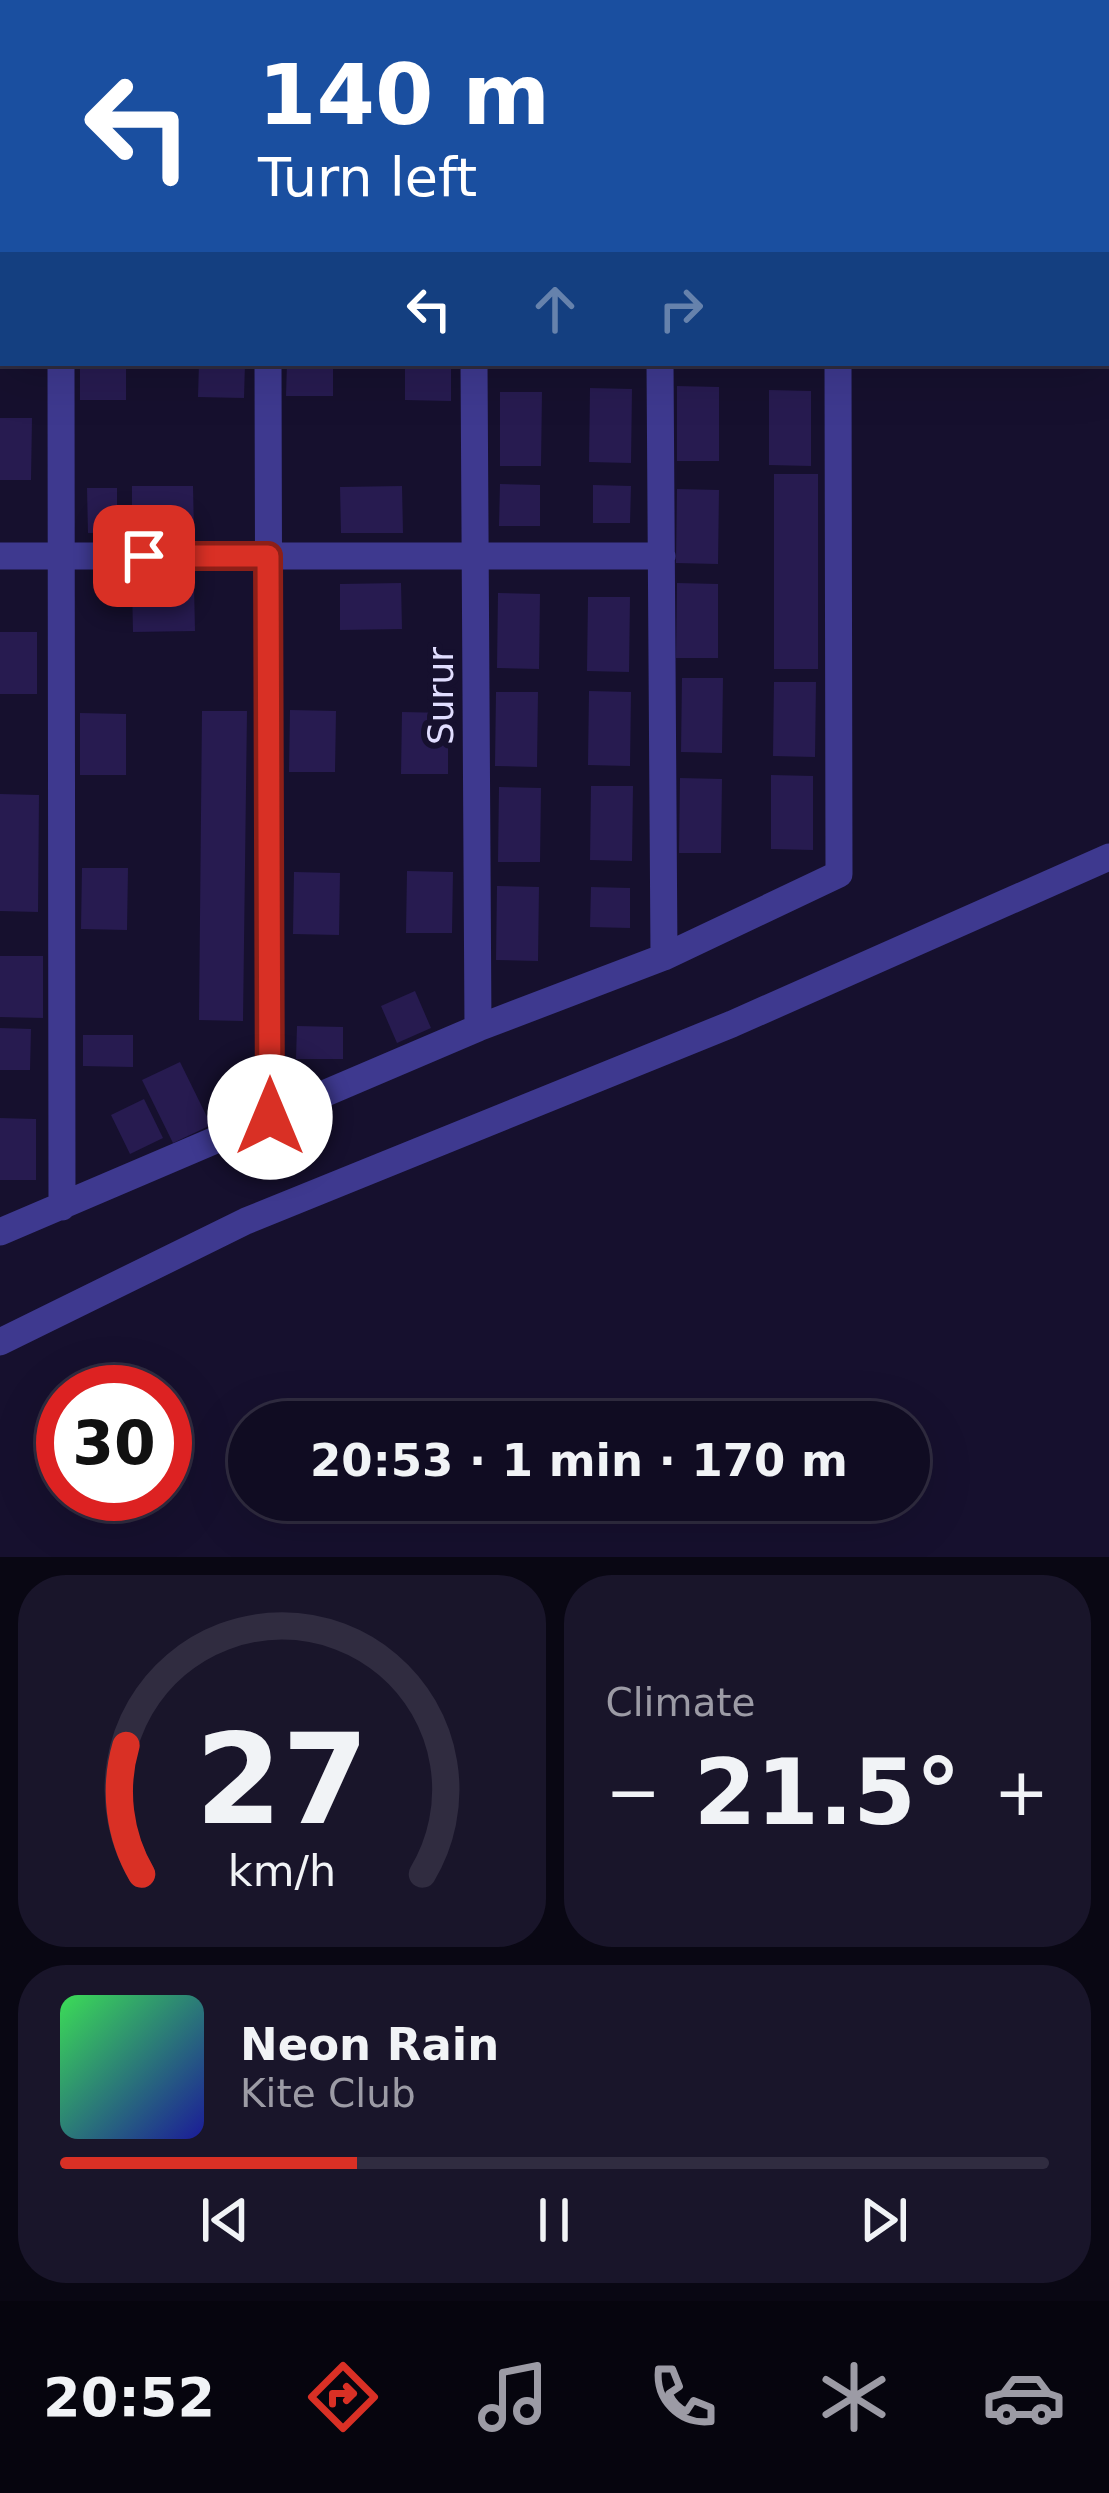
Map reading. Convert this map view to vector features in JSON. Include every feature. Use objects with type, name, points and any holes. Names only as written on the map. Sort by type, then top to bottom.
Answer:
[{"type":"street","points":[[61,366],[62,1208]]},
{"type":"street","points":[[268,366],[270,1130]]},
{"type":"street","name":"Surur","points":[[474,366],[478,1028]]},
{"type":"street","points":[[660,366],[664,958]]},
{"type":"street","points":[[0,1232],[270,1130],[478,1028],[664,958],[839,874],[838,366]]},
{"type":"street","points":[[0,556],[662,556]]},
{"type":"street","points":[[0,1342],[246,1222],[732,1024],[1109,856]]},
{"type":"building","points":[[80,366],[126,366],[126,400],[80,400]]},
{"type":"building","points":[[199,366],[245,366],[244,398],[198,397]]},
{"type":"building","points":[[287,366],[333,366],[333,396],[286,396]]},
{"type":"building","points":[[405,366],[451,366],[451,401],[405,400]]},
{"type":"building","points":[[677,386],[719,387],[719,461],[677,461]]},
{"type":"building","points":[[590,388],[632,389],[631,463],[589,462]]},
{"type":"building","points":[[769,390],[811,391],[811,466],[769,465]]},
{"type":"building","points":[[500,392],[542,392],[541,466],[500,466]]},
{"type":"building","points":[[0,418],[32,418],[31,480],[0,480]]},
{"type":"building","points":[[774,474],[818,474],[818,669],[774,669]]},
{"type":"building","points":[[500,484],[540,485],[540,526],[499,526]]},
{"type":"building","points":[[593,485],[631,486],[630,523],[593,523]]},
{"type":"building","points":[[132,486],[193,486],[194,532],[88,533],[87,488],[117,488],[117,505],[132,505]]},
{"type":"building","points":[[402,486],[403,533],[341,533],[340,487]]},
{"type":"building","points":[[677,489],[719,490],[718,564],[676,563]]},
{"type":"building","points":[[401,583],[402,629],[340,630],[340,584]]},
{"type":"building","points":[[677,583],[718,584],[718,658],[676,658]]},
{"type":"building","points":[[194,585],[195,631],[133,632],[132,586]]},
{"type":"building","points":[[498,593],[540,594],[539,669],[497,668]]},
{"type":"building","points":[[588,597],[630,597],[629,672],[587,671]]},
{"type":"building","points":[[0,632],[37,632],[37,694],[0,694]]},
{"type":"building","points":[[682,678],[723,678],[722,753],[681,752]]},
{"type":"building","points":[[774,682],[816,682],[815,757],[773,756]]},
{"type":"building","points":[[589,691],[631,692],[630,766],[588,765]]},
{"type":"building","points":[[496,692],[538,692],[537,767],[495,766]]},
{"type":"building","points":[[290,710],[336,711],[335,772],[289,772]]},
{"type":"building","points":[[202,711],[247,711],[243,1021],[199,1020]]},
{"type":"building","points":[[402,712],[448,713],[448,774],[401,774]]},
{"type":"building","points":[[80,713],[126,714],[126,775],[80,775]]},
{"type":"building","points":[[771,775],[813,776],[813,850],[771,849]]},
{"type":"building","points":[[680,778],[722,779],[721,853],[679,853]]},
{"type":"building","points":[[591,786],[633,786],[632,861],[590,860]]},
{"type":"building","points":[[499,787],[541,788],[540,862],[498,862]]},
{"type":"building","points":[[0,794],[39,795],[38,912],[0,911]]},
{"type":"building","points":[[82,868],[128,868],[127,930],[81,929]]},
{"type":"building","points":[[407,871],[453,872],[452,933],[406,933]]},
{"type":"building","points":[[294,872],[340,873],[339,935],[293,934]]},
{"type":"building","points":[[497,886],[539,887],[538,961],[496,960]]},
{"type":"building","points":[[591,887],[630,888],[630,928],[590,927]]},
{"type":"building","points":[[0,956],[43,956],[43,1018],[0,1017]]},
{"type":"building","points":[[415,991],[431,1028],[397,1043],[381,1006]]},
{"type":"building","points":[[297,1026],[343,1027],[343,1059],[296,1059]]},
{"type":"building","points":[[0,1028],[31,1029],[30,1070],[0,1070]]},
{"type":"building","points":[[83,1035],[133,1035],[133,1067],[83,1066]]},
{"type":"building","points":[[180,1062],[211,1125],[173,1143],[142,1080]]},
{"type":"building","points":[[144,1099],[163,1138],[130,1154],[111,1115]]},
{"type":"building","points":[[0,1118],[36,1119],[36,1180],[0,1180]]},
{"type":"route","points":[[144,556],[268,556],[270,1117]]}]
